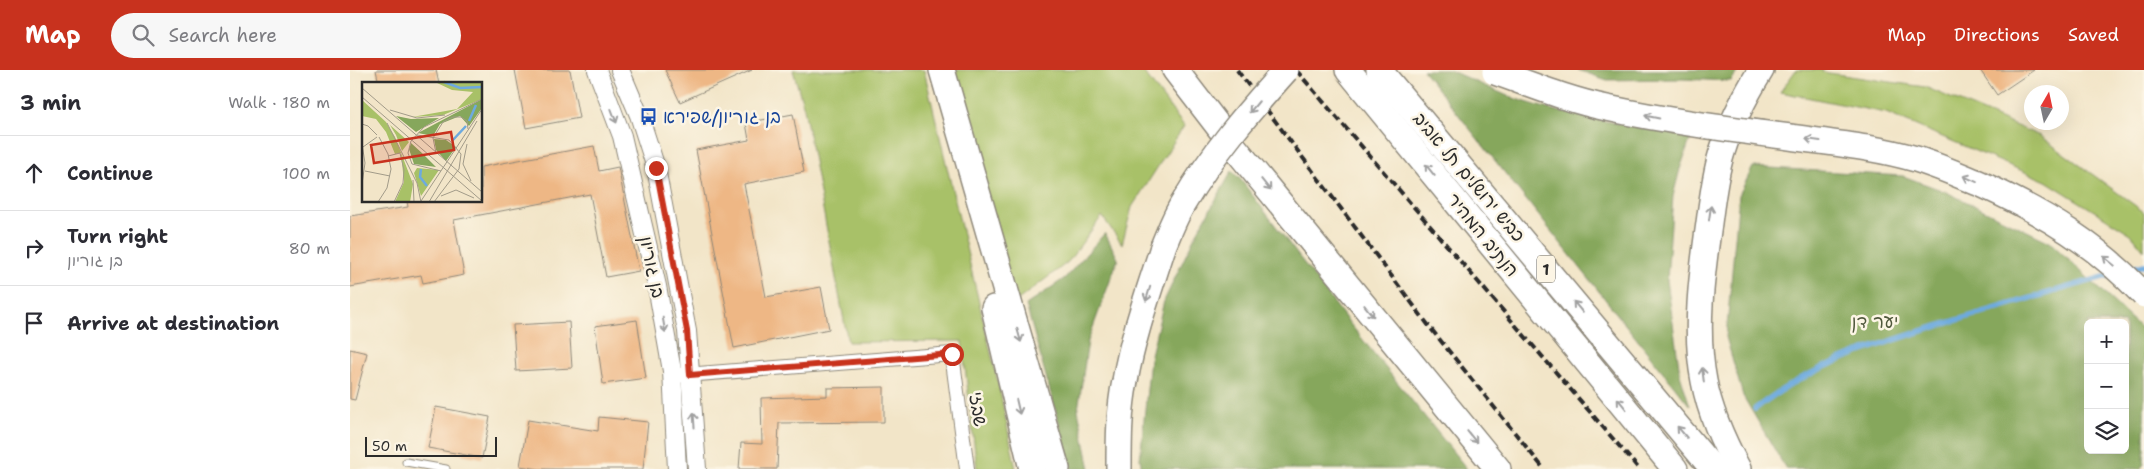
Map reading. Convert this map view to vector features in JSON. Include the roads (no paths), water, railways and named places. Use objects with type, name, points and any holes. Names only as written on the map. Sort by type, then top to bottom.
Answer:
[{"type":"highway","points":[[938,70],[1032,469]]},
{"type":"highway","points":[[942,70],[1057,469]]},
{"type":"highway","points":[[1175,70],[1235,148],[1498,469]]},
{"type":"highway","points":[[1119,469],[1119,433],[1124,381],[1163,247],[1183,203],[1205,170],[1237,127],[1286,70]]},
{"type":"highway","name":"הנתיב המהיר","points":[[1348,70],[1676,469]]},
{"type":"highway","name":"כביש ירושלים תל אביב","points":[[1379,70],[1713,469]]},
{"type":"highway","points":[[1738,469],[1717,429],[1704,381],[1700,340],[1702,275],[1721,154],[1737,114],[1761,70]]},
{"type":"highway","points":[[1493,71],[1565,97],[1605,108],[1680,122],[1860,146],[1917,159],[1962,176],[2039,212],[2076,235],[2125,275],[2144,295]]},
{"type":"street","name":"בן גוריון","points":[[597,70],[622,136],[657,286],[673,376],[677,469]]},
{"type":"street","name":"בן גוריון","points":[[620,70],[639,115],[656,168],[687,331],[697,469]]},
{"type":"street","name":"שבזי","points":[[690,375],[952,354],[967,469]]},
{"type":"street","points":[[673,376],[690,375]]},
{"type":"lane","points":[[406,462],[446,469]]},
{"type":"waterway","points":[[2127,270],[2144,265]]},
{"type":"waterway","points":[[1755,409],[1797,381],[1842,359],[1960,319],[2114,274]]},
{"type":"railway","points":[[1237,70],[1432,330],[1544,469]]},
{"type":"railway","points":[[1296,70],[1639,469]]},
{"type":"place","name":"בן גוריון/שפירא","points":[[649,117]]},
{"type":"park label","name":"יער דן","points":[[1875,322]]}]
